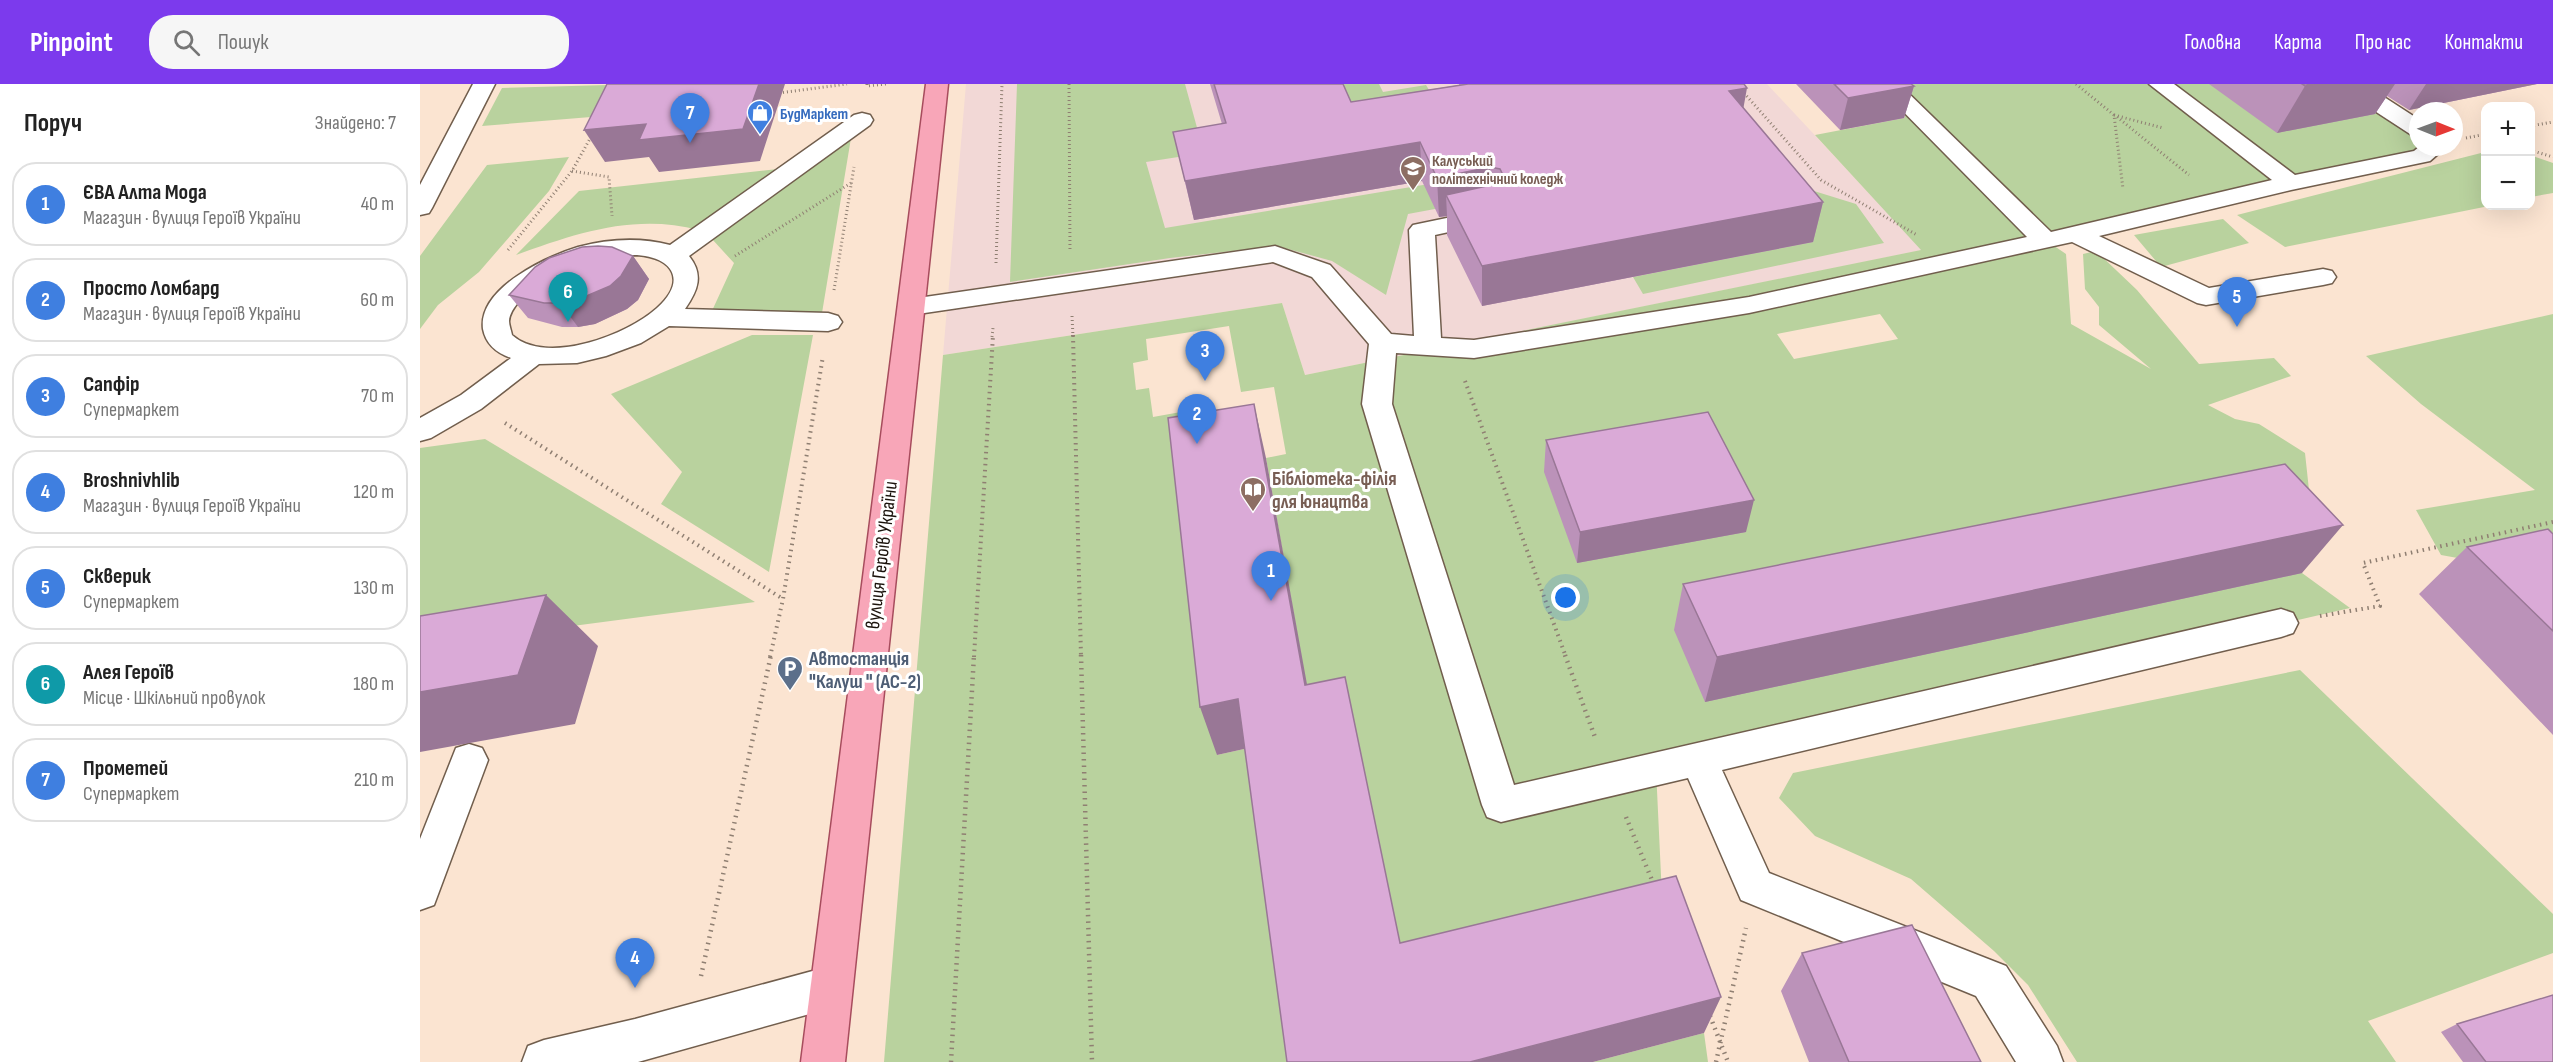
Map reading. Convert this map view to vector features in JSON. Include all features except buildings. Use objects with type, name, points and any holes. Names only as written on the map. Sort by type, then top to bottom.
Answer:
[{"type":"main road","name":"вулиця Героїв України","points":[[823,1062],[937,84]]},
{"type":"street","points":[[420,208],[484,84]]},
{"type":"street","points":[[1887,84],[2046,241]]},
{"type":"street","points":[[2160,84],[2291,183]]},
{"type":"street","points":[[2349,84],[2409,123]]},
{"type":"street","points":[[673,255],[862,120]]},
{"type":"street","points":[[1383,343],[1474,349],[1749,304],[2046,241],[2291,183],[2422,156]]},
{"type":"street","points":[[420,163],[445,159]]},
{"type":"street","points":[[1428,346],[1422,230],[1490,216]]},
{"type":"street","points":[[2075,234],[2206,297],[2323,278]]},
{"type":"street","points":[[614,248],[657,249],[673,255],[683,263],[687,275],[686,288],[677,303],[640,332],[596,349],[558,356],[533,355],[511,348],[498,337],[495,321],[503,304],[519,287],[539,273],[562,262],[614,248]]},
{"type":"street","points":[[910,307],[1275,254],[1322,271],[1383,343],[1377,404],[1501,805],[2281,623]]},
{"type":"street","points":[[662,317],[828,322]]},
{"type":"street","points":[[420,431],[471,402],[533,355]]},
{"type":"street","points":[[1698,759],[1755,887],[1991,981],[2041,1062]]},
{"type":"street","points":[[420,891],[469,760]]},
{"type":"street","points":[[544,1062],[628,1052],[690,1026],[831,987]]},
{"type":"path","points":[[780,84],[782,93]]},
{"type":"path","points":[[771,93],[847,84]]},
{"type":"path","points":[[867,84],[867,86],[886,84]]},
{"type":"path","points":[[951,1062],[994,295],[1002,84]]},
{"type":"path","points":[[1069,84],[1071,284],[1092,1062]]},
{"type":"path","points":[[2076,84],[2192,177]]},
{"type":"path","points":[[1743,93],[1821,180],[1960,259]]},
{"type":"path","points":[[2114,115],[2123,189]]},
{"type":"path","points":[[2535,125],[2553,122]]},
{"type":"path","points":[[519,287],[498,263],[572,171],[593,132]]},
{"type":"path","points":[[2535,152],[2553,157]]},
{"type":"path","points":[[572,171],[609,177],[614,248]]},
{"type":"path","points":[[686,288],[851,183]]},
{"type":"path","points":[[1474,349],[1461,370],[1610,780],[1656,889]]},
{"type":"path","points":[[471,402],[783,599],[690,1026]]},
{"type":"path","points":[[2281,623],[2380,606],[2363,563],[2553,522]]},
{"type":"path","points":[[2510,531],[2518,539]]},
{"type":"path","points":[[1716,1062],[1755,887]]},
{"type":"path","points":[[1707,1010],[1728,1062]]},
{"type":"shaded area","name":"Калуський політехнічний коледж","points":[[966,84],[1767,84],[1922,250],[1305,375],[1282,303],[943,355]]},
{"type":"green space","points":[[1017,84],[1185,84],[1204,153],[1146,162],[1165,228],[1483,175],[1494,198],[1408,214],[1386,295],[1332,261],[1277,246],[1170,258],[1010,282]]},
{"type":"green space","points":[[1333,84],[1379,84],[1383,92],[1426,85],[1432,95],[1357,140]]},
{"type":"green space","points":[[1722,84],[1814,191],[1856,204],[1884,243],[1643,294],[1633,277],[1812,242]]},
{"type":"green space","points":[[1887,84],[2349,84],[2409,123],[2409,153],[2047,241],[2066,254],[2071,324],[2151,369],[2099,325],[2099,307],[2085,289],[2083,254],[2096,251],[2137,290],[2199,364],[2274,358],[2291,376],[2208,405],[2235,419],[2259,424],[2305,453],[2309,490],[2302,573],[2350,608],[1656,769],[1663,918],[1406,982],[1315,734],[1266,458],[1286,454],[1274,387],[1241,392],[1229,326],[1146,339],[1148,360],[1133,363],[1136,390],[1149,388],[1153,417],[1192,410],[1200,469],[1217,755],[1253,747],[1297,1062],[884,1062],[943,355],[1282,303],[1305,375],[1921,250],[1815,135],[1904,118],[1911,108]],"holes":[[[1880,314],[1898,339],[1794,359],[1777,334]]]},
{"type":"green space","points":[[608,85],[591,117],[482,126],[502,88]]},
{"type":"green space","points":[[851,138],[822,313],[711,313],[734,263],[712,239]]},
{"type":"green space","points":[[2481,153],[2481,208],[2285,247],[2237,215]]},
{"type":"green space","points":[[569,157],[549,191],[479,272],[438,305],[420,329],[420,256],[487,165]]},
{"type":"green space","points":[[2535,157],[2553,163],[2553,193],[2535,196]]},
{"type":"green space","points":[[778,169],[699,230],[675,225],[652,224],[606,228],[561,239],[516,255],[579,191]]},
{"type":"green space","points":[[2223,219],[2249,243],[2161,267],[2134,235]]},
{"type":"green space","points":[[2553,314],[2553,580],[2502,566],[2441,555],[2416,510],[2535,490],[2421,404],[2366,356]]},
{"type":"green space","points":[[752,335],[813,335],[769,572],[661,504],[682,472],[611,394]]},
{"type":"green space","points":[[485,439],[755,602],[420,646],[420,448]]},
{"type":"green space","points":[[2300,670],[2553,914],[2553,953],[2368,1021],[2396,1062],[2077,1062],[2028,985],[1994,951],[1911,879],[1815,836],[1779,798],[1793,773]]},
{"type":"green space","points":[[1704,1033],[1708,1062],[1593,1062]]},
{"type":"place","name":"БудМаркет","points":[[760,136]]},
{"type":"place","name":"Прометей","points":[[690,143]]},
{"type":"place","name":"Калуський політехнічний коледж","points":[[1413,192]]},
{"type":"place","name":"Алея Героїв","points":[[568,322]]},
{"type":"place","name":"Скверик","points":[[2237,327]]},
{"type":"place","name":"Сапфір","points":[[1205,381]]},
{"type":"place","name":"Просто Ломбард","points":[[1197,444]]},
{"type":"place","name":"Бібліотека-філія для юнацтва","points":[[1253,513]]},
{"type":"place","name":"ЄВА Алта Мода","points":[[1271,601]]},
{"type":"place","name":"Автостанція \"Калуш \" (АС-2)","points":[[790,692]]},
{"type":"place","name":"Broshnivhlib","points":[[635,988]]}]
